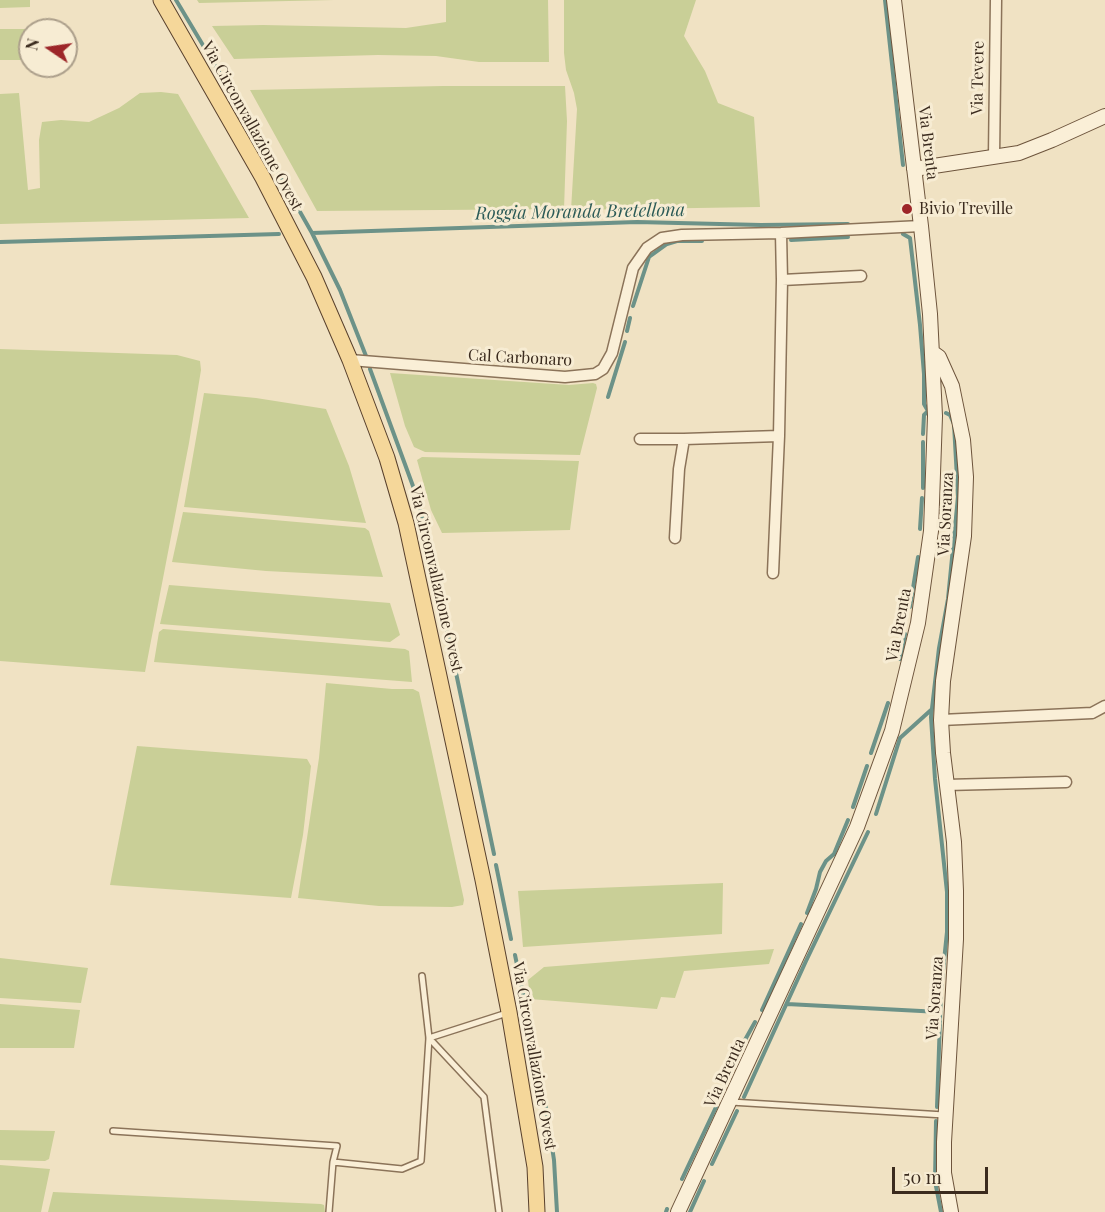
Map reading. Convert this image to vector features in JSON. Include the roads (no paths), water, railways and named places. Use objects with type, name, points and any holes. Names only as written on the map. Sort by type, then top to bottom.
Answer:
[{"type":"main road","name":"Via Circonvallazione Ovest","points":[[161,0],[263,178],[314,278],[350,360],[387,458],[406,523],[446,704],[509,1012],[535,1167],[537,1212]]},
{"type":"main road","name":"Via Brenta","points":[[678,1212],[850,842],[895,720],[918,623],[931,531],[935,416],[921,226],[894,0]]},
{"type":"main road","points":[[914,170],[1019,153],[1105,116]]},
{"type":"main road","name":"Via Soranza","points":[[932,352],[939,357],[952,386],[963,440],[966,477],[961,563],[943,681],[942,720],[957,891],[945,1115],[944,1173],[951,1212]]},
{"type":"street","name":"Via Tevere","points":[[994,157],[996,0]]},
{"type":"street","name":"Cal Carbonaro","points":[[350,360],[565,377],[595,374],[603,369],[612,353],[633,268],[646,248],[654,242],[670,236],[682,235],[921,226]]},
{"type":"street","points":[[774,573],[782,280],[781,233]]},
{"type":"street","points":[[782,280],[861,276]]},
{"type":"street","points":[[640,439],[778,436]]},
{"type":"street","points":[[675,538],[679,469],[684,439]]},
{"type":"street","points":[[942,720],[1092,713],[1105,706]]},
{"type":"street","points":[[946,785],[1066,782]]},
{"type":"lane","points":[[333,1162],[402,1169],[421,1161],[429,1038],[423,976]]},
{"type":"lane","points":[[429,1038],[509,1012]]},
{"type":"lane","points":[[429,1038],[484,1096],[499,1212]]},
{"type":"lane","points":[[730,1102],[945,1115]]},
{"type":"lane","points":[[113,1131],[336,1146],[328,1212]]},
{"type":"waterway","points":[[176,0],[312,233],[340,290],[366,356]]},
{"type":"waterway","points":[[885,0],[903,165]]},
{"type":"waterway","name":"Roggia Moranda Bretellona","points":[[312,233],[637,222],[761,225],[848,224]]},
{"type":"waterway","name":"Roggia Moranda Bretellona","points":[[0,242],[279,234]]},
{"type":"waterway","points":[[903,234],[910,238],[920,325],[924,404],[928,411],[924,415],[923,434]]},
{"type":"waterway","points":[[791,240],[848,237]]},
{"type":"waterway","points":[[633,306],[649,257],[667,244],[677,241],[702,241]]},
{"type":"waterway","points":[[627,331],[630,318]]},
{"type":"waterway","points":[[608,397],[625,342]]},
{"type":"waterway","points":[[370,369],[417,497],[427,536]]},
{"type":"waterway","points":[[937,1107],[941,990],[947,932],[947,892],[931,717],[939,648],[948,599],[958,497],[954,424],[950,415],[946,413]]},
{"type":"waterway","points":[[923,442],[923,488]]},
{"type":"waterway","points":[[920,529],[922,498]]},
{"type":"waterway","points":[[429,544],[494,854]]},
{"type":"waterway","points":[[910,607],[918,557]]},
{"type":"waterway","points":[[900,659],[905,634]]},
{"type":"waterway","points":[[871,753],[888,703]]},
{"type":"waterway","points":[[876,814],[900,738],[931,710]]},
{"type":"waterway","points":[[853,807],[867,766]]},
{"type":"waterway","points":[[807,913],[820,872],[826,861],[834,854],[848,820]]},
{"type":"waterway","points":[[744,1097],[868,832]]},
{"type":"waterway","points":[[496,865],[511,939]]},
{"type":"waterway","points":[[762,1010],[801,924]]},
{"type":"waterway","points":[[515,955],[543,1090]]},
{"type":"waterway","points":[[787,1004],[940,1012]]},
{"type":"waterway","points":[[736,1056],[755,1022]]},
{"type":"waterway","points":[[724,1086],[728,1075]]},
{"type":"waterway","points":[[545,1102],[554,1160],[557,1212]]},
{"type":"waterway","points":[[682,1179],[716,1107]]},
{"type":"waterway","points":[[712,1164],[737,1111]]},
{"type":"waterway","points":[[936,1121],[935,1181],[941,1212]]},
{"type":"waterway","points":[[690,1212],[704,1181]]},
{"type":"place","name":"Bivio Treville","points":[[907,209]]}]
